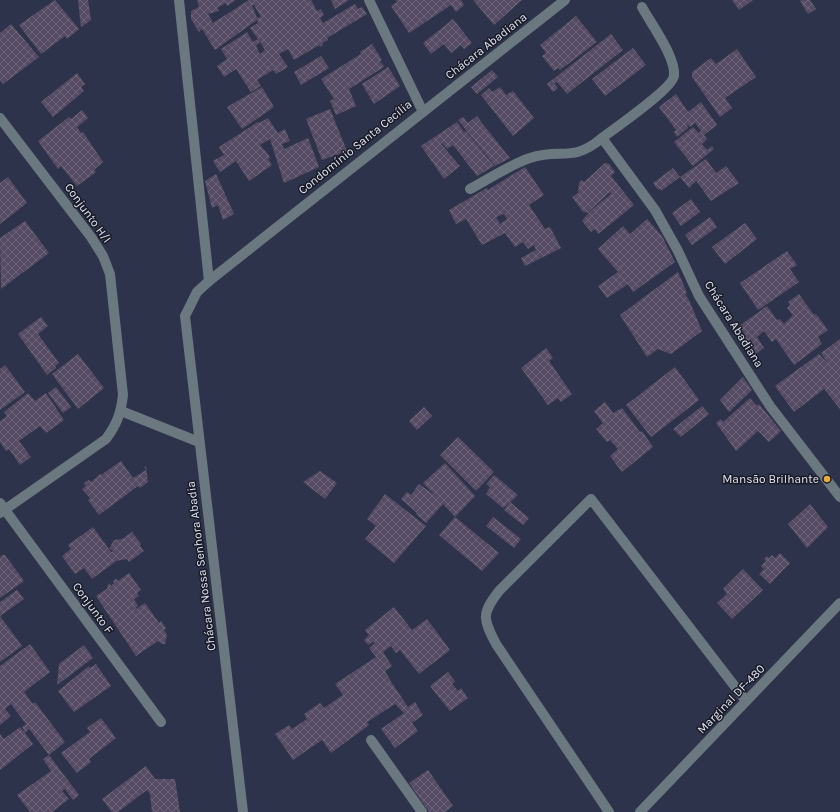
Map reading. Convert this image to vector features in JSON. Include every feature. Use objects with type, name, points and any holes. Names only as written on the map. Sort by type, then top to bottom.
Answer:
[{"type":"street","points":[[179,0],[209,281]]},
{"type":"street","name":"Condomínio Santa Cecília","points":[[185,316],[197,292],[209,281],[423,112],[369,0]]},
{"type":"street","name":"Chácara Abadiana","points":[[423,112],[565,0]]},
{"type":"street","points":[[470,189],[531,157],[579,153],[591,148],[661,93],[671,83],[674,76],[673,66],[668,53],[642,7]]},
{"type":"street","name":"Conjunto H/I","points":[[0,118],[91,237],[103,256],[110,274],[122,395],[121,411]]},
{"type":"street","name":"Chácara Abadiana","points":[[602,138],[655,210],[678,251],[699,296],[770,406],[840,497]]},
{"type":"street","name":"Chácara Nossa Senhora Abadia","points":[[185,316],[243,812]]},
{"type":"street","points":[[2,508],[106,439],[116,426],[121,411],[199,442]]},
{"type":"street","points":[[609,812],[496,644],[486,625],[485,618],[489,604],[499,591],[591,500],[746,701]]},
{"type":"street","name":"Conjunto F","points":[[2,508],[161,722]]},
{"type":"street","name":"Marginal DF-480","points":[[640,812],[840,603]]},
{"type":"street","points":[[371,740],[422,812]]},
{"type":"building","points":[[55,0],[79,29],[67,39],[65,36],[41,54],[19,25]]},
{"type":"building","points":[[78,0],[88,0],[91,20],[81,27]]},
{"type":"building","points":[[197,0],[236,0],[227,6],[226,3],[217,8],[219,11],[208,14],[213,23],[249,0],[311,0],[317,11],[321,9],[324,15],[320,18],[323,23],[355,4],[358,9],[362,7],[367,14],[327,38],[328,40],[322,43],[323,45],[320,47],[319,45],[294,60],[288,49],[279,54],[288,67],[276,74],[273,70],[257,80],[261,86],[251,92],[236,69],[224,77],[217,66],[227,59],[221,49],[247,32],[253,42],[258,39],[250,28],[258,23],[257,20],[215,50],[202,29],[199,32],[191,19],[191,11],[199,7]],"holes":[[[252,5],[254,5],[261,17],[257,18]],[[260,42],[265,50],[260,54],[256,46]]]},
{"type":"building","points":[[331,0],[349,0],[335,9]]},
{"type":"building","points":[[396,0],[461,0],[464,5],[456,12],[451,5],[409,33],[391,6],[397,2]]},
{"type":"building","points":[[473,0],[522,0],[494,25]]},
{"type":"building","points":[[732,0],[753,0],[739,10]]},
{"type":"building","points":[[810,0],[816,9],[808,14],[800,1]]},
{"type":"building","points":[[576,16],[597,42],[560,70],[558,68],[554,71],[542,56],[546,53],[540,45]]},
{"type":"building","points":[[453,19],[472,43],[464,49],[461,45],[451,53],[444,44],[431,54],[423,43]]},
{"type":"building","points":[[11,24],[39,57],[3,84],[0,80],[0,33]]},
{"type":"building","points":[[611,34],[623,50],[567,94],[557,82],[554,83],[558,88],[553,92],[547,84]]},
{"type":"building","points":[[372,44],[382,60],[380,61],[384,67],[349,89],[356,106],[336,115],[330,101],[334,99],[321,79],[361,54],[360,52]]},
{"type":"building","points":[[633,48],[646,65],[605,96],[592,79]]},
{"type":"building","points":[[737,49],[756,77],[725,98],[732,108],[720,117],[692,77],[692,72],[711,58],[716,64]]},
{"type":"building","points":[[321,56],[329,68],[301,85],[294,72]]},
{"type":"building","points":[[388,67],[400,86],[374,104],[362,84]]},
{"type":"building","points":[[492,70],[498,77],[477,94],[471,87]]},
{"type":"building","points":[[77,73],[85,84],[81,87],[84,91],[53,117],[41,102]]},
{"type":"building","points":[[262,87],[274,107],[242,129],[227,107]]},
{"type":"building","points":[[500,87],[506,95],[513,91],[534,118],[513,136],[481,95],[489,88],[492,92]]},
{"type":"building","points":[[676,94],[688,112],[701,102],[717,125],[704,135],[707,139],[702,144],[707,150],[712,146],[714,149],[693,166],[674,142],[693,127],[699,133],[701,131],[695,123],[690,127],[688,125],[688,128],[677,137],[674,132],[676,130],[659,107]]},
{"type":"building","points":[[330,109],[347,151],[322,160],[306,119]]},
{"type":"building","points":[[82,110],[88,118],[77,127],[81,133],[83,132],[103,162],[94,170],[96,172],[77,186],[61,166],[58,169],[38,141],[69,117],[71,119]]},
{"type":"building","points":[[477,116],[510,158],[495,166],[458,120],[463,117],[468,123]]},
{"type":"building","points":[[268,118],[278,133],[285,129],[290,141],[282,144],[284,149],[308,138],[319,167],[284,183],[270,139],[260,145],[268,154],[270,158],[268,159],[272,165],[249,181],[236,161],[220,172],[213,161],[224,155],[219,147],[258,122],[259,123]]},
{"type":"building","points":[[457,122],[494,166],[477,176],[453,145],[447,149],[442,143],[441,144],[460,166],[444,179],[421,146]]},
{"type":"building","points":[[706,159],[716,173],[726,166],[739,183],[711,201],[696,181],[689,188],[680,177]]},
{"type":"building","points":[[605,163],[609,164],[615,172],[611,176],[634,205],[598,234],[595,229],[591,232],[582,221],[590,211],[611,194],[610,192],[587,213],[584,213],[572,197],[578,193],[579,182],[582,180],[584,182]]},
{"type":"building","points":[[525,167],[544,195],[529,205],[545,229],[550,227],[561,248],[525,266],[521,258],[536,250],[534,245],[528,249],[523,242],[515,247],[505,233],[482,245],[466,219],[456,224],[449,210],[487,188],[488,190]],"holes":[[[504,214],[507,219],[500,224],[496,217]]]},
{"type":"building","points":[[673,168],[680,177],[661,191],[660,188],[658,190],[653,183]]},
{"type":"building","points":[[216,174],[234,214],[223,220],[218,205],[212,208],[205,181]]},
{"type":"building","points":[[8,177],[27,203],[0,224],[0,183]]},
{"type":"building","points":[[691,199],[700,212],[681,226],[672,213]]},
{"type":"building","points":[[710,217],[717,227],[692,245],[685,235]]},
{"type":"building","points":[[647,219],[662,236],[675,262],[633,292],[628,284],[607,298],[598,286],[618,272],[598,249],[623,226],[630,234]]},
{"type":"building","points":[[25,221],[49,253],[1,289],[0,238]]},
{"type":"building","points":[[745,223],[757,239],[725,264],[712,247]]},
{"type":"building","points":[[787,251],[797,265],[790,269],[799,282],[758,310],[740,283]]},
{"type":"building","points":[[678,272],[687,293],[685,294],[702,331],[671,354],[658,349],[647,357],[620,315]]},
{"type":"building","points":[[799,294],[814,315],[816,314],[828,330],[818,337],[822,344],[794,365],[776,339],[772,342],[764,331],[757,337],[764,348],[753,356],[739,337],[744,333],[739,326],[767,306],[777,320],[780,319],[784,324],[793,315],[787,308],[790,305],[788,302]]},
{"type":"building","points":[[41,317],[48,326],[38,334],[59,363],[55,366],[56,368],[47,375],[18,334]]},
{"type":"building","points":[[840,339],[840,409],[824,389],[794,412],[775,386],[819,354],[828,364],[821,353]]},
{"type":"building","points":[[546,348],[553,358],[549,361],[572,394],[561,402],[558,398],[548,405],[521,368]]},
{"type":"building","points":[[78,354],[104,388],[78,409],[52,374]]},
{"type":"building","points":[[5,365],[25,392],[0,410],[0,369]]},
{"type":"building","points":[[675,367],[699,400],[651,437],[626,405]]},
{"type":"building","points":[[743,377],[752,390],[729,412],[720,400]]},
{"type":"building","points":[[56,387],[71,407],[63,413],[48,393]]},
{"type":"building","points":[[28,393],[35,401],[46,393],[64,420],[46,433],[40,426],[19,441],[31,457],[20,465],[9,449],[6,451],[0,442],[0,421],[7,416],[4,412]]},
{"type":"building","points":[[750,398],[757,406],[759,404],[781,431],[769,442],[758,431],[736,451],[716,423],[721,419],[723,422]]},
{"type":"building","points":[[605,402],[613,413],[622,408],[640,432],[642,431],[653,447],[622,472],[610,456],[618,449],[610,440],[607,442],[596,429],[603,423],[594,411]]},
{"type":"building","points":[[702,406],[709,414],[681,437],[673,429]]},
{"type":"building","points":[[424,407],[432,416],[417,430],[409,421]]},
{"type":"building","points":[[458,437],[494,472],[476,491],[440,455]]},
{"type":"building","points":[[121,461],[133,478],[146,470],[144,467],[146,466],[148,482],[140,488],[138,486],[99,515],[88,500],[90,498],[82,489],[86,486],[84,483],[89,480],[91,482],[100,474],[101,475]]},
{"type":"building","points":[[445,463],[475,496],[455,517],[443,504],[426,523],[401,499],[407,492],[411,495],[419,484],[436,496],[423,483]]},
{"type":"building","points":[[320,471],[337,483],[325,499],[303,482]]},
{"type":"building","points":[[494,475],[518,495],[503,508],[486,494],[490,487],[486,484]]},
{"type":"building","points":[[385,494],[426,526],[394,563],[365,539],[376,526],[367,519]]},
{"type":"building","points":[[510,502],[529,518],[523,525],[504,510]]},
{"type":"building","points":[[810,504],[828,527],[807,548],[788,524]]},
{"type":"building","points":[[455,517],[499,553],[482,571],[439,535]]},
{"type":"building","points":[[493,517],[521,539],[514,548],[486,526]]},
{"type":"building","points":[[93,527],[111,552],[114,551],[109,549],[114,540],[122,539],[132,532],[141,544],[140,546],[144,551],[129,562],[127,559],[116,561],[92,579],[84,568],[75,574],[62,556],[71,549],[68,545]]},
{"type":"building","points":[[780,553],[790,563],[770,584],[759,574],[764,569],[761,566],[766,561],[764,559],[767,556],[769,558],[772,555],[775,558]]},
{"type":"building","points":[[5,555],[24,581],[0,598],[0,557]]},
{"type":"building","points":[[743,569],[763,590],[732,619],[717,603],[727,594],[723,589]]},
{"type":"building","points":[[129,573],[141,590],[137,593],[139,596],[134,599],[138,606],[135,608],[136,609],[145,603],[159,623],[161,621],[166,628],[164,630],[167,635],[165,644],[158,641],[136,656],[96,596],[108,588],[107,586],[110,583],[111,586],[114,583],[113,581],[116,579],[118,581]]},
{"type":"building","points":[[17,590],[24,599],[0,616],[0,602]]},
{"type":"building","points":[[394,607],[412,630],[427,619],[450,650],[419,674],[400,650],[396,653],[391,646],[383,652],[392,666],[385,671],[392,683],[408,707],[415,702],[423,715],[412,723],[418,731],[395,748],[381,729],[404,713],[395,704],[367,722],[369,725],[331,753],[322,740],[293,760],[275,734],[289,725],[292,729],[307,719],[304,714],[320,703],[324,708],[343,695],[335,684],[376,657],[369,648],[375,643],[373,642],[368,645],[364,640],[369,635],[365,630]]},
{"type":"building","points":[[0,616],[22,646],[0,662]]},
{"type":"building","points":[[30,644],[50,672],[24,692],[33,704],[35,702],[65,742],[49,755],[29,729],[25,733],[33,744],[0,770],[0,734],[4,739],[20,727],[23,731],[24,730],[22,727],[26,724],[11,704],[5,709],[11,716],[0,725],[0,666]]},
{"type":"building","points":[[84,645],[93,658],[57,685],[59,664]]},
{"type":"building","points":[[96,664],[111,686],[74,712],[58,691],[89,666],[90,668]]},
{"type":"building","points":[[448,672],[455,681],[452,684],[458,691],[461,688],[468,698],[450,711],[430,686]]},
{"type":"building","points":[[101,718],[116,738],[89,759],[91,762],[77,773],[61,753],[90,732],[87,728]]},
{"type":"building","points":[[49,755],[79,795],[73,800],[65,789],[62,791],[69,799],[52,812],[30,812],[17,795],[51,771],[43,759]]},
{"type":"building","points":[[146,766],[155,779],[175,779],[180,812],[152,812],[150,794],[147,790],[118,812],[112,812],[102,799]]},
{"type":"building","points":[[428,770],[453,806],[445,812],[429,812],[409,783]]},
{"type":"place","name":"Mansão Brilhante","points":[[827,479]]}]
